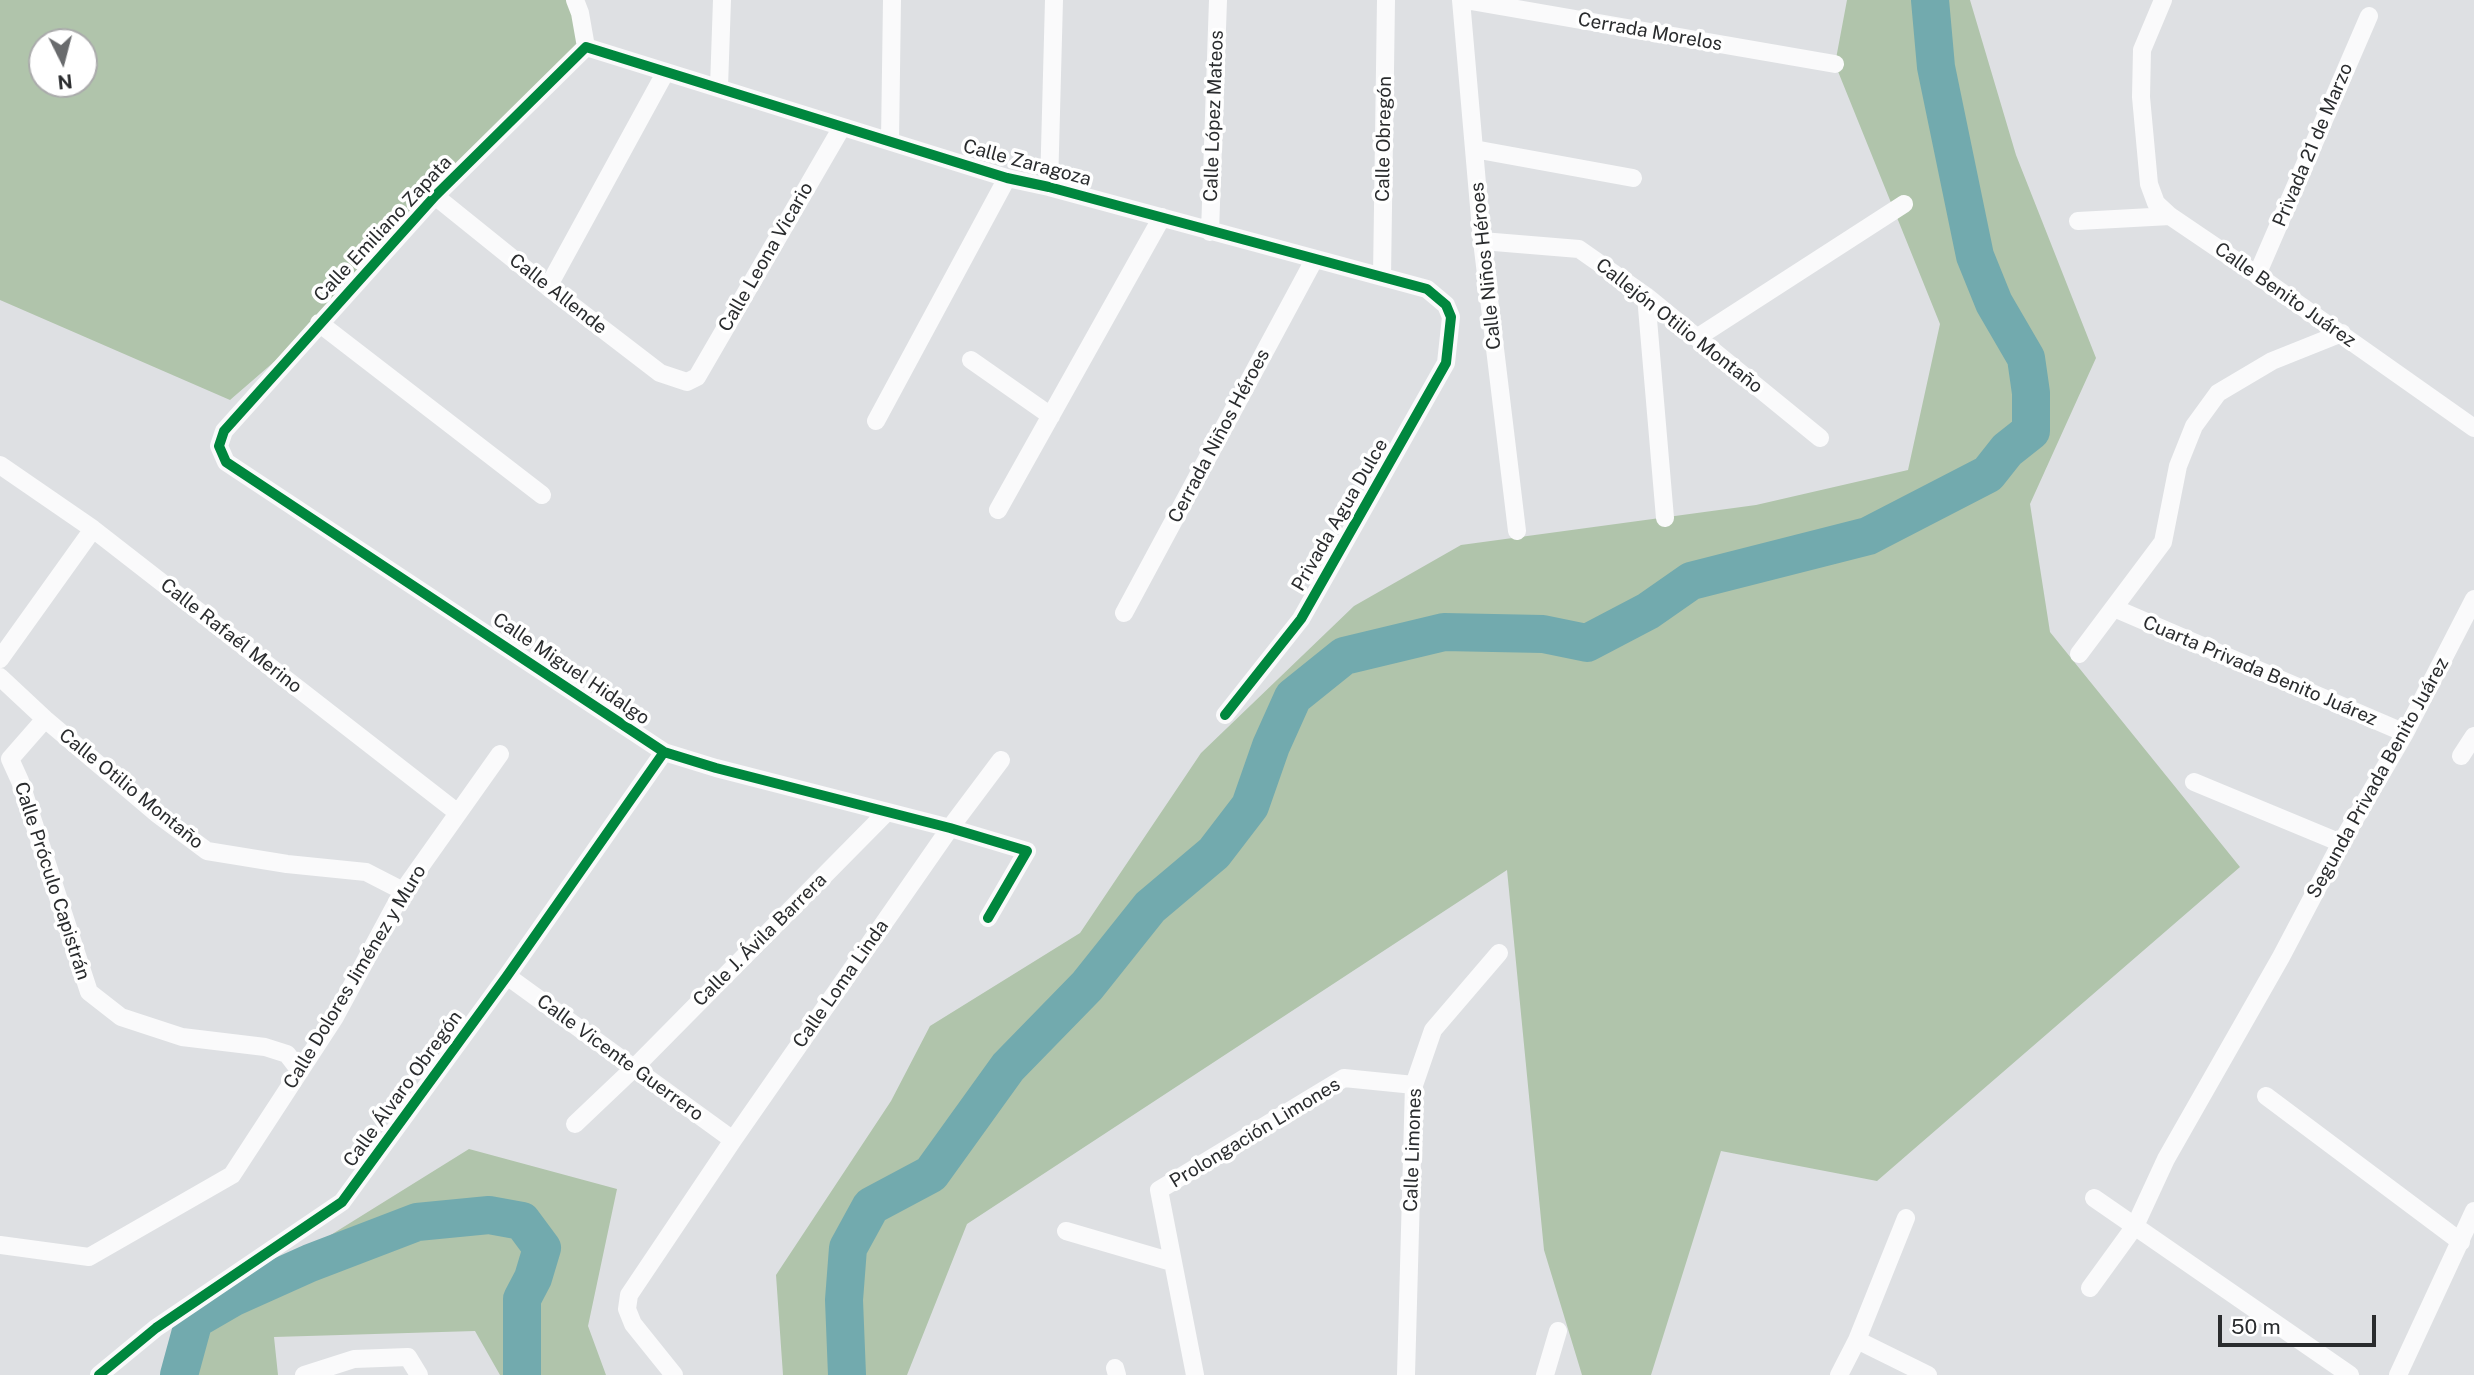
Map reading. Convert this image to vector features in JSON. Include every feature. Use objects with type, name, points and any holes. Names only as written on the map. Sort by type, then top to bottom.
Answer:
[{"type":"street","points":[[575,0],[586,47]]},
{"type":"street","points":[[719,88],[722,0]]},
{"type":"street","points":[[890,141],[892,0]]},
{"type":"street","points":[[1049,187],[1054,0]]},
{"type":"street","name":"Calle López Mateos","points":[[1210,232],[1218,0]]},
{"type":"street","name":"Calle Obregón","points":[[1382,278],[1386,0]]},
{"type":"street","name":"Cerrada Morelos","points":[[1463,0],[1835,64]]},
{"type":"street","name":"Calle Niños Héroes","points":[[1463,0],[1482,241],[1517,531]]},
{"type":"street","points":[[2163,0],[2142,50],[2141,97],[2149,184],[2156,203],[2169,216]]},
{"type":"street","name":"Privada 21 de Marzo","points":[[2257,275],[2369,16]]},
{"type":"street","name":"Calle Zaragoza","points":[[586,47],[1007,177],[1427,289],[1446,305],[1451,317]]},
{"type":"street","name":"Calle Emiliano Zapata","points":[[219,446],[224,431],[435,196],[586,47]]},
{"type":"street","points":[[548,287],[665,73]]},
{"type":"street","name":"Calle Leona Vicario","points":[[687,383],[697,377],[842,127]]},
{"type":"street","points":[[1474,149],[1633,178]]},
{"type":"street","points":[[876,421],[1007,177]]},
{"type":"street","name":"Calle Allende","points":[[435,196],[660,373],[687,383]]},
{"type":"street","points":[[1698,337],[1904,204]]},
{"type":"street","points":[[2078,221],[2169,216]]},
{"type":"street","name":"Calle Benito Juárez","points":[[2169,216],[2474,428]]},
{"type":"street","points":[[998,510],[1162,217]]},
{"type":"street","name":"Callejón Otilio Montaño","points":[[1482,241],[1579,249],[1646,296],[1820,439]]},
{"type":"street","name":"Cerrada Niños Héroes","points":[[1124,613],[1314,260]]},
{"type":"street","points":[[1646,296],[1665,517]]},
{"type":"street","name":"Privada Agua Dulce","points":[[1225,715],[1301,619],[1446,363],[1451,317]]},
{"type":"street","points":[[319,323],[542,495]]},
{"type":"street","points":[[2079,654],[2163,542],[2178,466],[2193,426],[2218,393],[2272,361],[2342,334]]},
{"type":"street","points":[[971,360],[1051,416]]},
{"type":"street","name":"Calle Miguel Hidalgo","points":[[219,446],[226,462],[663,752],[1027,851],[988,918]]},
{"type":"street","name":"Calle Rafaél Merino","points":[[0,465],[93,529],[458,813]]},
{"type":"street","points":[[0,659],[93,529]]},
{"type":"street","name":"Segunda Privada Benito Juárez","points":[[2090,1289],[2135,1226],[2166,1159],[2405,733],[2474,599]]},
{"type":"street","name":"Cuarta Privada Benito Juárez","points":[[2114,608],[2405,733]]},
{"type":"street","name":"Calle Otilio Montaño","points":[[0,677],[156,813],[207,851],[366,872],[403,891]]},
{"type":"street","name":"Calle Próculo Capistrán","points":[[45,719],[5,757],[20,781],[89,992],[121,1017],[182,1037],[265,1047],[287,1054],[300,1071]]},
{"type":"street","points":[[2461,756],[2474,736]]},
{"type":"street","name":"Calle Álvaro Obregón","points":[[99,1375],[156,1328],[342,1202],[507,975],[663,752]]},
{"type":"street","name":"Calle Dolores Jiménez y Muro","points":[[0,1245],[89,1257],[232,1175],[335,1017],[403,891],[500,754]]},
{"type":"street","name":"Calle Loma Linda","points":[[674,1375],[633,1324],[627,1309],[629,1295],[733,1140],[950,828],[1001,760]]},
{"type":"street","points":[[2194,782],[2341,844]]},
{"type":"street","name":"Calle J. Ávila Barrera","points":[[575,1124],[634,1068],[887,812]]},
{"type":"street","name":"Calle Limones","points":[[1406,1375],[1414,1085],[1433,1030],[1499,953]]},
{"type":"street","name":"Calle Vicente Guerrero","points":[[507,975],[733,1140]]},
{"type":"street","name":"Prolongación Limones","points":[[1195,1375],[1159,1190],[1344,1078],[1414,1085]]},
{"type":"street","points":[[2266,1096],[2461,1242]]},
{"type":"street","points":[[2094,1198],[2350,1375]]},
{"type":"street","points":[[2399,1375],[2474,1211]]},
{"type":"street","points":[[1839,1375],[1857,1340],[1906,1218]]},
{"type":"street","points":[[1066,1231],[1172,1262]]},
{"type":"street","points":[[1545,1375],[1558,1331]]},
{"type":"street","points":[[1857,1340],[1928,1375]]},
{"type":"street","points":[[304,1375],[354,1359],[408,1357],[419,1375]]},
{"type":"green space","points":[[0,0],[575,0],[586,47],[319,323],[230,400],[0,300]]},
{"type":"green space","points":[[1847,0],[1970,0],[2016,155],[2096,358],[2030,504],[2050,632],[2240,867],[1877,1181],[1721,1151],[1651,1375],[1582,1375],[1544,1250],[1507,870],[967,1224],[907,1375],[783,1375],[776,1275],[891,1101],[930,1026],[1080,933],[1201,753],[1354,606],[1461,545],[1756,505],[1908,470],[1940,324],[1835,64]]},
{"type":"green space","points":[[469,1149],[617,1189],[588,1326],[606,1375],[500,1375],[475,1331],[274,1337],[278,1375],[166,1375],[194,1320]]},
{"type":"waterway","points":[[847,1375],[844,1300],[848,1248],[871,1206],[931,1174],[1008,1067],[1087,986],[1150,907],[1214,853],[1250,806],[1271,746],[1293,697],[1344,656],[1444,632],[1543,634],[1587,643],[1648,611],[1691,581],[1868,536],[1988,474],[2007,450],[2031,431],[2031,393],[2026,358],[1994,303],[1975,256],[1936,67],[1930,0]]},
{"type":"waterway","points":[[179,1375],[194,1320],[232,1298],[310,1263],[417,1222],[489,1215],[522,1221],[542,1248],[533,1278],[522,1299],[522,1375]]},
{"type":"cycle path","points":[[988,918],[1027,851],[664,752],[226,462],[219,446],[224,431],[435,196],[586,47],[1007,178],[1427,289],[1446,305],[1451,317],[1446,363],[1301,619],[1225,715]]},
{"type":"cycle path","points":[[99,1375],[156,1328],[342,1202],[507,976],[664,752]]}]
